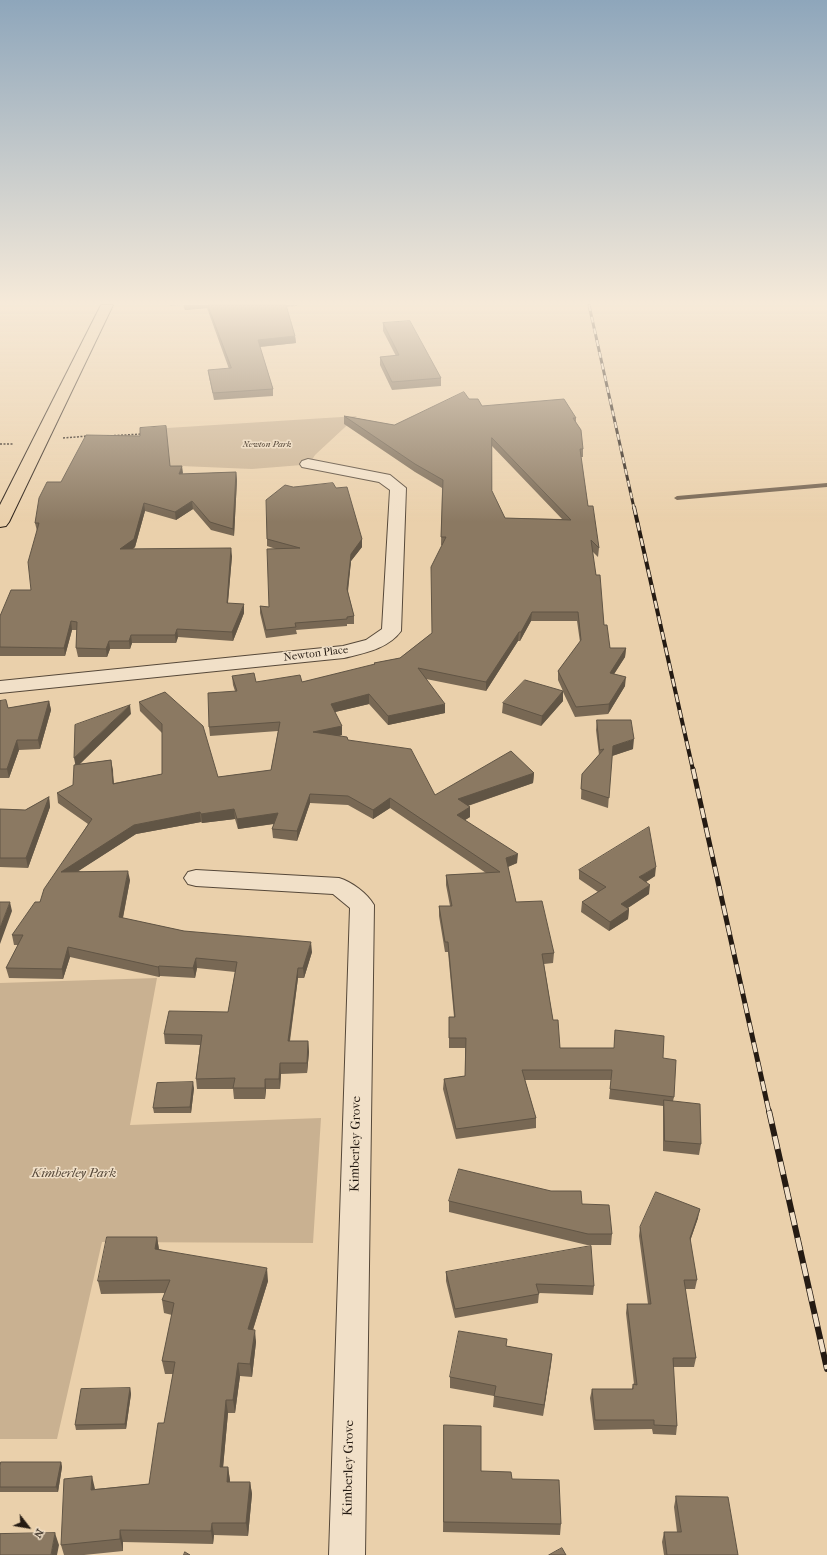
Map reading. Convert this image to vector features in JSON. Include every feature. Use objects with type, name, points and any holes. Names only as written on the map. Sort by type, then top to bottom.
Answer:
[{"type":"main road","points":[[0,522],[71,378]]},
{"type":"street","name":"Newton Place","points":[[0,687],[344,652],[373,644],[391,631],[398,488],[384,478],[308,464]]},
{"type":"street","name":"Kimberley Grove","points":[[196,878],[339,886],[362,905],[347,1555]]},
{"type":"path","points":[[105,436],[144,434]]},
{"type":"path","points":[[40,439],[90,436]]},
{"type":"path","points":[[0,444],[14,444]]},
{"type":"green space","name":"Newton Park","points":[[357,416],[315,455],[312,460],[302,465],[252,469],[157,465],[167,428]]},
{"type":"green space","name":"Kimberley Park","points":[[157,978],[130,1125],[321,1118],[313,1243],[102,1242],[57,1439],[0,1439],[0,983]]},
{"type":"building","points":[[210,378],[270,378],[273,389],[213,393]]},
{"type":"building","points":[[390,378],[441,378],[392,382]]},
{"type":"building","points":[[464,392],[469,399],[478,399],[482,406],[564,399],[576,418],[573,418],[581,430],[583,449],[580,449],[588,506],[593,506],[599,548],[591,540],[596,575],[600,575],[604,625],[607,625],[610,648],[626,648],[610,673],[626,677],[609,704],[576,707],[558,671],[581,640],[578,612],[532,612],[521,632],[519,632],[486,682],[418,668],[445,704],[388,716],[369,694],[331,704],[342,726],[313,732],[347,737],[348,740],[411,749],[435,795],[511,751],[534,773],[458,799],[470,807],[457,815],[518,854],[506,858],[516,902],[542,901],[554,953],[542,954],[553,1020],[558,1020],[560,1048],[614,1048],[615,1030],[664,1036],[663,1058],[676,1060],[674,1097],[610,1089],[612,1070],[522,1070],[536,1118],[456,1129],[444,1079],[465,1076],[466,1038],[449,1038],[449,1017],[455,1017],[448,942],[445,942],[439,906],[452,906],[446,875],[500,872],[390,798],[373,810],[348,796],[310,794],[297,831],[272,829],[278,813],[237,819],[234,809],[201,814],[200,812],[134,825],[61,872],[128,871],[119,917],[184,931],[311,942],[303,968],[298,968],[288,1041],[308,1041],[307,1063],[280,1063],[279,1079],[265,1079],[265,1088],[233,1088],[235,1078],[196,1079],[202,1035],[164,1034],[169,1011],[228,1012],[237,962],[196,958],[193,968],[158,967],[68,947],[62,969],[6,968],[23,935],[12,935],[35,902],[40,902],[44,889],[92,819],[57,793],[73,785],[74,765],[111,760],[113,784],[162,774],[162,724],[139,702],[165,692],[203,726],[218,777],[271,770],[280,722],[209,727],[208,693],[237,691],[232,676],[254,673],[256,682],[300,675],[302,682],[375,664],[374,663],[400,658],[432,633],[431,567],[446,537],[441,537],[443,480],[415,464],[344,416],[394,425]],"holes":[[[492,438],[571,520],[505,518],[492,491]]]},
{"type":"building","points":[[166,426],[170,466],[182,466],[179,474],[236,472],[233,529],[210,522],[192,501],[175,512],[144,503],[134,539],[120,549],[231,548],[227,603],[244,604],[232,632],[177,629],[175,635],[131,635],[129,641],[109,641],[106,649],[76,648],[77,622],[71,621],[64,648],[0,647],[0,616],[11,590],[31,590],[28,562],[39,523],[35,523],[39,498],[47,482],[61,482],[86,435],[140,436],[140,428]]},
{"type":"building","points":[[333,483],[336,488],[347,487],[362,539],[351,554],[347,589],[354,616],[347,617],[347,619],[295,623],[296,627],[266,630],[260,606],[269,607],[267,549],[300,548],[267,539],[266,500],[285,485],[293,487]]},
{"type":"building","points":[[525,680],[563,691],[542,716],[503,703]]},
{"type":"building","points":[[6,700],[8,708],[49,701],[38,740],[17,740],[7,769],[0,769],[0,701]]},
{"type":"building","points":[[130,705],[74,758],[75,725]]},
{"type":"building","points":[[597,720],[631,720],[634,739],[613,746],[609,798],[581,789],[582,774],[604,749],[600,750]]},
{"type":"building","points":[[49,797],[26,858],[0,858],[0,809],[25,810]]},
{"type":"building","points":[[649,827],[656,867],[639,877],[650,885],[621,904],[629,909],[610,922],[582,902],[606,887],[579,870]]},
{"type":"building","points":[[0,902],[10,902],[0,928]]},
{"type":"building","points":[[193,1082],[190,1107],[153,1108],[157,1083]]},
{"type":"building","points":[[664,1100],[700,1104],[701,1144],[665,1141]]},
{"type":"building","points":[[459,1169],[551,1191],[581,1191],[582,1204],[609,1205],[612,1234],[588,1234],[449,1201]]},
{"type":"building","points":[[656,1192],[700,1209],[690,1238],[697,1280],[684,1280],[696,1358],[673,1358],[677,1426],[654,1425],[654,1420],[595,1420],[592,1389],[633,1389],[633,1384],[637,1385],[627,1304],[651,1304],[640,1227]]},
{"type":"building","points":[[107,1237],[157,1237],[155,1249],[267,1268],[248,1329],[255,1330],[250,1364],[238,1363],[233,1400],[226,1400],[220,1467],[228,1467],[227,1482],[250,1482],[246,1523],[212,1523],[211,1531],[120,1530],[120,1539],[61,1545],[64,1479],[92,1476],[91,1490],[149,1484],[158,1423],[164,1423],[175,1362],[162,1361],[174,1303],[162,1300],[170,1280],[98,1281]]},
{"type":"building","points":[[591,1246],[594,1286],[536,1284],[539,1294],[455,1309],[446,1272]]},
{"type":"building","points":[[459,1331],[507,1339],[506,1346],[552,1354],[544,1405],[494,1396],[496,1386],[450,1377]]},
{"type":"building","points":[[130,1388],[125,1424],[75,1425],[81,1389]]},
{"type":"building","points":[[444,1425],[481,1426],[481,1471],[511,1472],[512,1479],[559,1480],[561,1524],[444,1522]]},
{"type":"building","points":[[1,1462],[61,1462],[56,1487],[0,1487]]},
{"type":"building","points":[[676,1496],[728,1497],[738,1555],[667,1555],[664,1532],[681,1532]]},
{"type":"building","points":[[55,1533],[51,1555],[0,1555],[0,1534]]},
{"type":"building","points":[[562,1548],[566,1555],[549,1555]]},
{"type":"waterway","points":[[677,498],[827,485]]},
{"type":"railway","points":[[605,378],[634,508]]},
{"type":"railway","points":[[634,507],[693,770]]},
{"type":"railway","points":[[693,769],[769,1112]]},
{"type":"railway","points":[[769,1111],[827,1369]]}]
